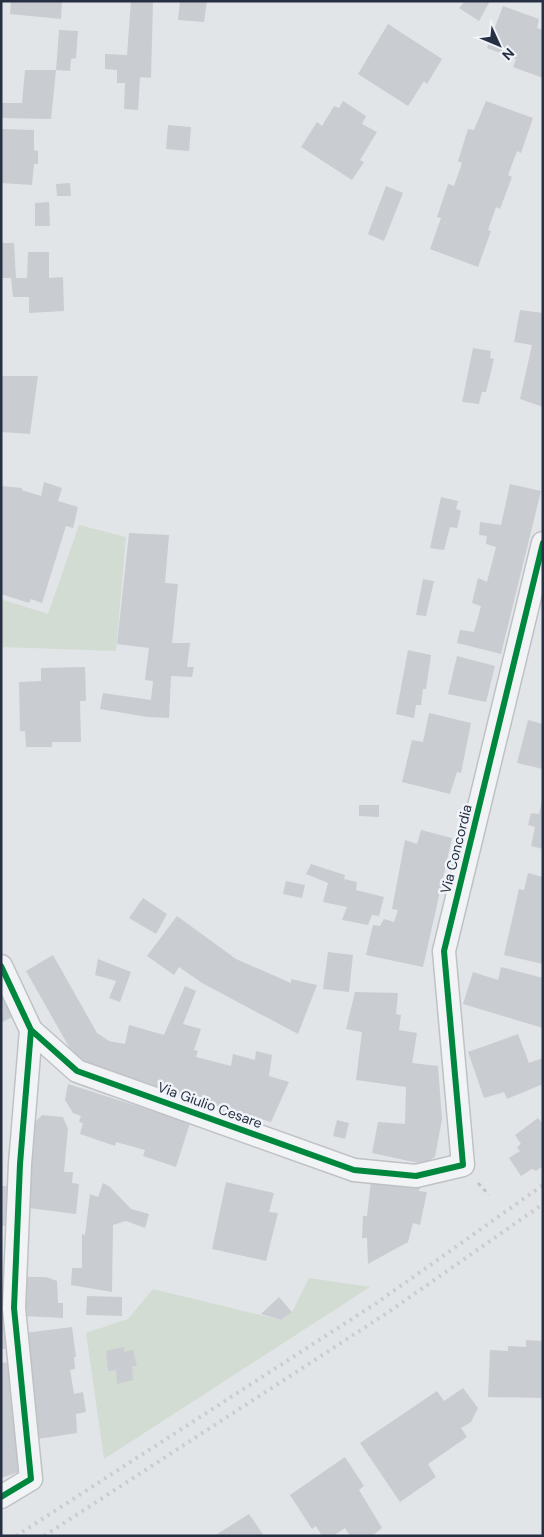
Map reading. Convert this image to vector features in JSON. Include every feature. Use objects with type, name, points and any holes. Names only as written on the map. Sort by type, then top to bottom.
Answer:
[{"type":"street","name":"Via Concordia","points":[[463,1165],[444,951],[543,543]]},
{"type":"street","name":"Via Giulio Cesare","points":[[1,966],[31,1030],[77,1071],[354,1170],[416,1176],[463,1165]]},
{"type":"street","points":[[1,1497],[31,1479],[14,1308],[20,1164],[31,1030]]},
{"type":"shaded area","points":[[79,525],[126,537],[116,651],[1,647],[1,599],[48,614]]},
{"type":"shaded area","points":[[309,1278],[370,1287],[104,1459],[86,1333],[128,1319],[153,1289],[281,1320],[292,1312]]},
{"type":"building","points":[[11,1],[62,1],[61,19],[10,14]]},
{"type":"building","points":[[131,1],[153,1],[151,78],[140,77],[138,110],[124,109],[125,83],[117,83],[117,70],[105,69],[105,54],[127,55]]},
{"type":"building","points":[[180,1],[207,1],[204,22],[178,20]]},
{"type":"building","points":[[465,1],[490,1],[479,21],[459,8]]},
{"type":"building","points":[[503,6],[539,19],[537,28],[543,30],[543,78],[513,67],[516,59],[487,48]]},
{"type":"building","points":[[388,24],[442,59],[427,84],[424,81],[408,106],[358,74]]},
{"type":"building","points":[[59,30],[78,31],[76,58],[71,59],[70,71],[56,70]]},
{"type":"building","points":[[25,70],[56,70],[51,119],[1,118],[1,103],[22,103]]},
{"type":"building","points":[[343,101],[366,116],[362,124],[377,132],[360,160],[364,162],[352,180],[301,147],[317,122],[322,126],[334,106],[339,108]]},
{"type":"building","points":[[486,101],[533,118],[521,153],[517,151],[508,175],[512,177],[500,209],[496,207],[488,230],[491,231],[478,267],[430,249],[441,218],[437,217],[448,184],[454,186],[462,163],[458,161],[468,129],[474,130]]},
{"type":"building","points":[[168,125],[191,127],[189,151],[166,149]]},
{"type":"building","points":[[1,129],[34,130],[34,150],[38,151],[38,164],[34,164],[32,185],[1,183]]},
{"type":"building","points":[[70,183],[71,196],[57,196],[56,184]]},
{"type":"building","points":[[386,186],[403,193],[384,241],[368,234]]},
{"type":"building","points":[[49,202],[50,226],[35,226],[35,203]]},
{"type":"building","points":[[1,243],[14,243],[16,278],[27,278],[28,252],[49,252],[49,278],[63,277],[64,311],[29,313],[29,297],[13,297],[11,278],[1,278]]},
{"type":"building","points":[[520,310],[543,313],[543,407],[520,399],[532,345],[514,342]]},
{"type":"building","points":[[473,348],[491,351],[490,358],[494,359],[486,392],[482,392],[479,404],[462,402]]},
{"type":"building","points":[[1,376],[38,376],[30,434],[1,432]]},
{"type":"building","points":[[44,482],[62,488],[58,501],[78,507],[73,528],[66,526],[42,603],[31,599],[29,603],[1,594],[1,486],[22,488],[22,490],[41,496]]},
{"type":"building","points":[[510,484],[541,491],[501,654],[457,643],[460,630],[474,632],[481,606],[472,603],[478,578],[487,582],[496,547],[486,544],[487,536],[479,535],[480,522],[501,525]]},
{"type":"building","points":[[441,497],[458,501],[456,509],[461,511],[457,528],[450,527],[444,550],[430,548]]},
{"type":"building","points":[[129,533],[169,535],[165,583],[178,584],[172,643],[190,643],[187,667],[194,667],[192,677],[171,676],[169,718],[147,717],[100,709],[103,693],[151,700],[153,681],[145,680],[149,648],[117,644]]},
{"type":"building","points":[[423,579],[434,581],[426,616],[416,615]]},
{"type":"building","points":[[408,650],[431,655],[426,689],[423,689],[421,705],[416,705],[414,718],[396,714]]},
{"type":"building","points":[[457,656],[495,666],[486,702],[448,694]]},
{"type":"building","points":[[85,667],[86,701],[80,701],[81,742],[52,742],[52,747],[26,747],[25,731],[20,731],[19,682],[41,681],[41,668]]},
{"type":"building","points":[[429,713],[471,723],[461,773],[457,772],[450,794],[402,782],[412,740],[423,742]]},
{"type":"building","points":[[528,720],[543,724],[543,769],[517,763]]},
{"type":"building","points":[[542,801],[543,849],[531,846],[535,827],[528,825],[531,813],[539,814]]},
{"type":"building","points":[[359,805],[379,805],[379,817],[359,816]]},
{"type":"building","points":[[421,830],[452,838],[423,967],[366,955],[373,925],[380,926],[384,919],[394,922],[398,910],[392,909],[405,840],[417,844]]},
{"type":"building","points":[[311,864],[345,875],[344,879],[357,882],[356,890],[384,897],[379,916],[372,915],[368,925],[342,920],[347,907],[323,902],[328,883],[306,874]]},
{"type":"building","points":[[528,873],[543,877],[543,964],[504,955],[519,889],[524,890]]},
{"type":"building","points":[[286,881],[305,885],[302,898],[283,894]]},
{"type":"building","points":[[143,898],[167,914],[156,934],[129,918]]},
{"type":"building","points":[[177,916],[236,959],[291,983],[291,979],[317,985],[298,1034],[202,983],[179,967],[174,975],[147,956]]},
{"type":"building","points":[[328,952],[353,955],[349,992],[323,989]]},
{"type":"building","points":[[53,955],[97,1033],[109,1041],[125,1044],[129,1025],[164,1035],[185,986],[196,991],[183,1024],[201,1029],[194,1050],[198,1051],[196,1057],[231,1066],[233,1054],[255,1060],[256,1051],[272,1055],[269,1076],[289,1082],[271,1122],[206,1103],[91,1064],[73,1054],[26,971]]},
{"type":"building","points":[[98,959],[131,972],[120,1002],[109,998],[116,981],[95,975]]},
{"type":"building","points":[[501,967],[543,978],[543,1028],[463,1004],[473,972],[498,980]]},
{"type":"building","points":[[355,992],[398,993],[396,1014],[401,1015],[399,1030],[417,1033],[412,1063],[438,1066],[442,1119],[435,1157],[423,1164],[372,1153],[378,1122],[405,1124],[406,1087],[356,1080],[362,1032],[346,1029]]},
{"type":"building","points":[[1,994],[14,1016],[1,1023]]},
{"type":"building","points":[[518,1034],[529,1063],[543,1058],[543,1084],[507,1099],[504,1092],[484,1098],[468,1052]]},
{"type":"building","points":[[68,1084],[190,1123],[176,1167],[143,1156],[145,1150],[116,1142],[115,1146],[80,1134],[83,1123],[79,1122],[81,1116],[73,1113],[65,1100]]},
{"type":"building","points":[[42,1115],[63,1117],[68,1129],[64,1172],[73,1172],[72,1183],[79,1184],[76,1214],[29,1208],[33,1124]]},
{"type":"building","points":[[538,1118],[543,1124],[543,1166],[536,1171],[532,1169],[521,1176],[509,1158],[520,1151],[517,1147],[521,1144],[515,1135]]},
{"type":"building","points":[[337,1120],[349,1123],[345,1139],[333,1136]]},
{"type":"building","points":[[371,1181],[420,1188],[419,1191],[427,1192],[420,1225],[413,1223],[408,1242],[368,1264],[367,1238],[362,1238],[363,1216],[367,1216]]},
{"type":"building","points":[[226,1182],[274,1193],[269,1212],[278,1213],[266,1261],[212,1249]]},
{"type":"building","points":[[103,1183],[110,1187],[131,1209],[149,1214],[145,1228],[126,1221],[113,1225],[112,1292],[71,1285],[72,1268],[82,1268],[82,1234],[85,1235],[90,1194],[98,1197]]},
{"type":"building","points":[[1,1186],[11,1186],[9,1226],[1,1226]]},
{"type":"building","points":[[25,1277],[46,1277],[57,1281],[58,1303],[63,1303],[63,1318],[24,1316]]},
{"type":"building","points":[[1,1290],[3,1290],[9,1349],[1,1349]]},
{"type":"building","points":[[87,1296],[122,1297],[122,1316],[86,1315]]},
{"type":"building","points":[[279,1297],[292,1312],[281,1320],[261,1314]]},
{"type":"building","points":[[72,1327],[76,1357],[74,1357],[75,1369],[70,1370],[74,1394],[83,1392],[86,1412],[76,1414],[77,1433],[38,1439],[24,1333]]},
{"type":"building","points":[[526,1340],[543,1341],[543,1398],[488,1397],[490,1350],[508,1351],[508,1346],[526,1347]]},
{"type":"building","points":[[124,1347],[124,1352],[133,1350],[137,1366],[132,1366],[133,1380],[117,1384],[116,1370],[108,1371],[106,1351]]},
{"type":"building","points":[[11,1362],[24,1470],[1,1478],[1,1363]]},
{"type":"building","points":[[463,1388],[478,1408],[471,1422],[461,1428],[467,1437],[428,1464],[436,1477],[400,1502],[360,1443],[437,1391],[444,1401]]},
{"type":"building","points":[[345,1457],[364,1486],[359,1490],[382,1528],[372,1536],[350,1536],[345,1528],[333,1536],[322,1536],[316,1526],[312,1529],[290,1495]]},
{"type":"building","points":[[249,1514],[264,1536],[214,1536]]},
{"type":"railway","points":[[16,1536],[378,1302],[543,1185]]},
{"type":"railway","points":[[44,1536],[387,1313],[543,1204]]},
{"type":"cycle path","points":[[1,966],[31,1030],[77,1071],[354,1170],[416,1176],[463,1165],[444,951],[543,543]]},
{"type":"cycle path","points":[[1,1497],[31,1479],[14,1308],[20,1164],[31,1030]]}]
